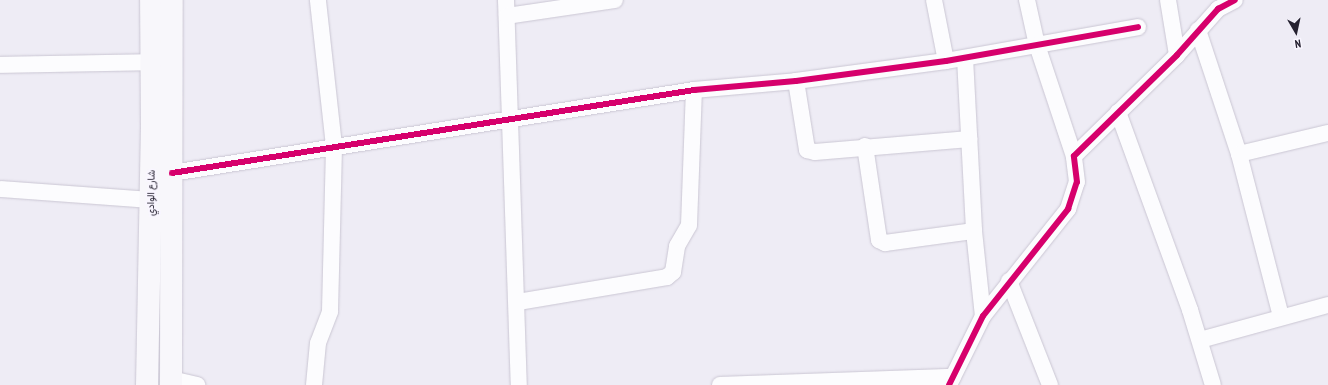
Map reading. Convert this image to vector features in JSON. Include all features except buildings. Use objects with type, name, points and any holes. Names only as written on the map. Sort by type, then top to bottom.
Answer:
[{"type":"main road","name":"شارع الوادي","points":[[147,385],[153,62],[151,0]]},
{"type":"main road","name":"شارع الوادي","points":[[171,382],[172,0]]},
{"type":"street","points":[[314,385],[318,342],[330,311],[334,146],[318,0]]},
{"type":"street","points":[[519,385],[518,302],[506,8],[615,0]]},
{"type":"street","points":[[934,0],[946,61]]},
{"type":"street","points":[[720,385],[951,381],[983,316],[1068,209],[1077,182],[1074,156],[1037,45],[1027,0]]},
{"type":"street","points":[[1168,0],[1177,55]]},
{"type":"street","points":[[1074,156],[1177,55],[1218,9],[1234,0]]},
{"type":"street","points":[[172,173],[510,118],[694,90],[796,81],[946,61],[1138,27]]},
{"type":"street","points":[[1198,30],[1239,154],[1281,316]]},
{"type":"street","points":[[965,58],[974,231],[983,316]]},
{"type":"street","points":[[0,65],[153,62]]},
{"type":"street","points":[[796,81],[807,150],[815,152],[865,146],[970,139]]},
{"type":"street","points":[[518,302],[667,277],[673,272],[677,246],[690,225],[694,90]]},
{"type":"street","points":[[1118,112],[1200,340],[1214,385]]},
{"type":"street","points":[[1239,154],[1328,133]]},
{"type":"street","points":[[865,146],[879,240],[886,243],[974,231]]},
{"type":"street","points":[[1,189],[150,200]]},
{"type":"street","points":[[1009,282],[1050,385]]},
{"type":"street","points":[[1200,340],[1328,304]]},
{"type":"street","points":[[171,382],[197,385]]},
{"type":"cycle path","points":[[949,385],[983,316],[1068,209],[1077,182],[1074,156],[1177,55],[1218,9],[1235,0]]},
{"type":"cycle path","points":[[172,173],[694,90],[796,81],[946,61],[1138,27]]}]
